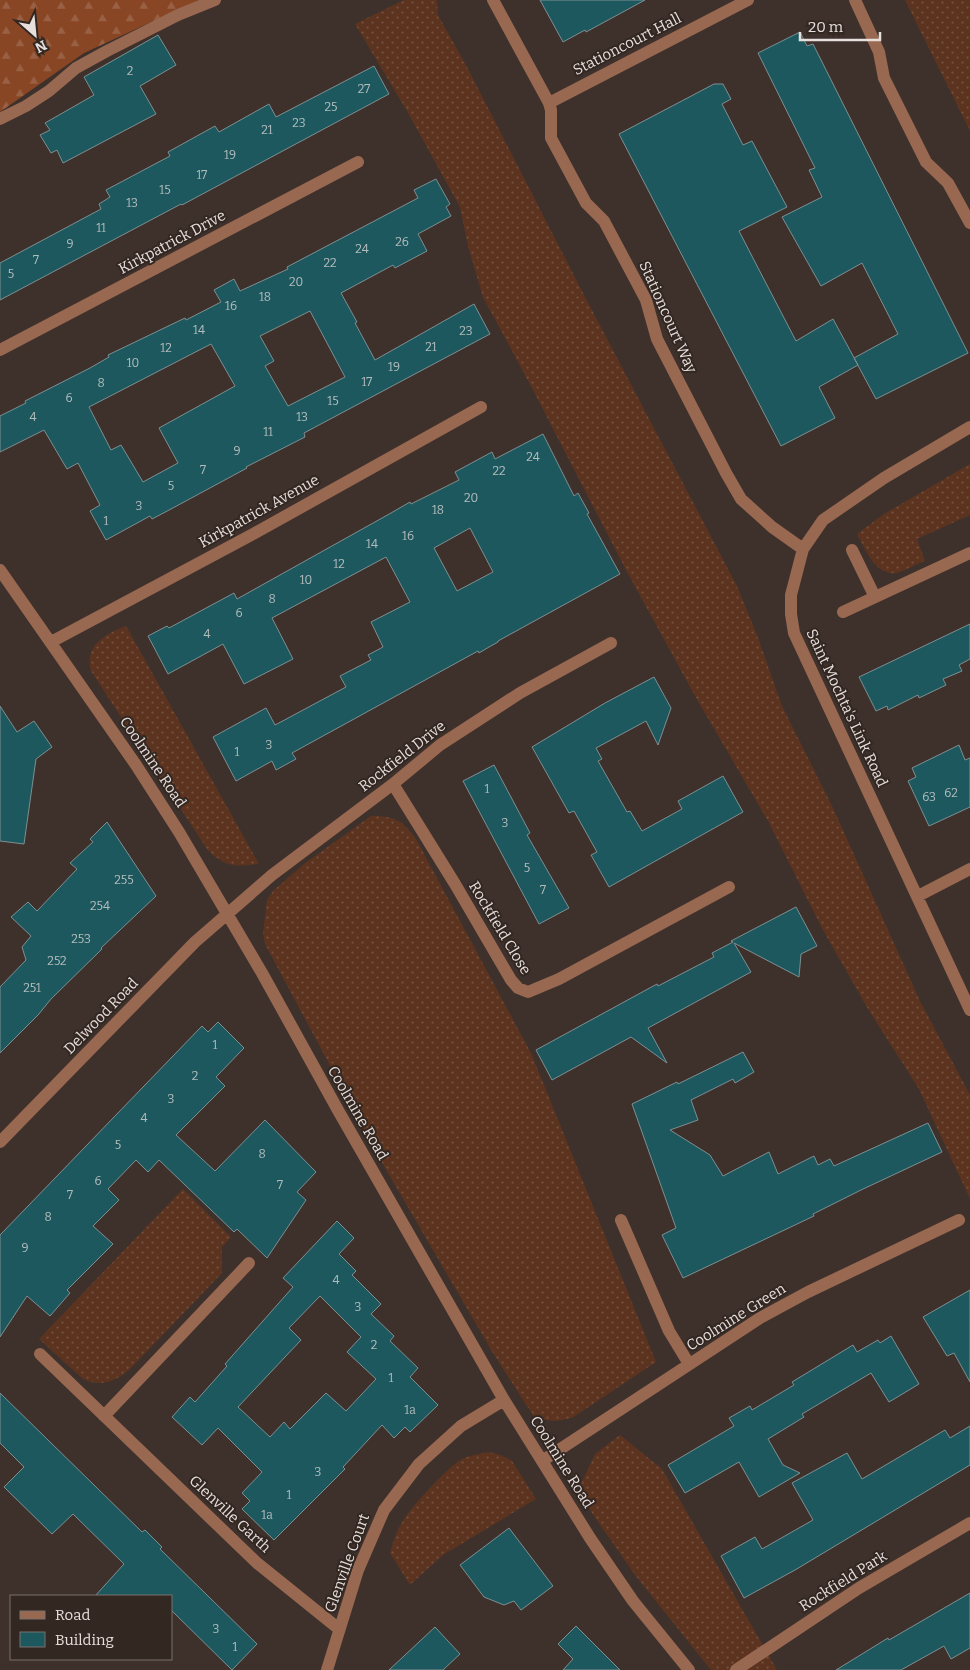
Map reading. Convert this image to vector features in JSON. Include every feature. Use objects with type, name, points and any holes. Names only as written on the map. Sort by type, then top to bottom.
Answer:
[{"type":"street","points":[[0,120],[50,91],[76,68],[139,34],[215,0]]},
{"type":"street","name":"Stationcourt Way","points":[[493,0],[549,103],[551,110],[550,138],[586,203],[604,221],[646,300],[657,339],[726,473],[742,499],[772,527],[803,549]]},
{"type":"street","name":"Stationcourt Hall","points":[[549,103],[748,0]]},
{"type":"street","points":[[855,0],[880,52],[884,78],[926,162],[948,183],[970,223]]},
{"type":"street","name":"Kirkpatrick Drive","points":[[0,350],[358,162]]},
{"type":"street","name":"Kirkpatrick Avenue","points":[[51,642],[254,533],[481,407]]},
{"type":"street","name":"Saint Mochta's Link Road","points":[[970,426],[884,478],[824,520],[803,549],[791,595],[794,633],[970,1010]]},
{"type":"street","points":[[852,550],[875,597]]},
{"type":"street","points":[[843,612],[970,553]]},
{"type":"street","name":"Coolmine Road","points":[[0,570],[136,764],[180,832],[504,1400],[590,1538],[628,1593],[689,1670]]},
{"type":"street","name":"Rockfield Drive","points":[[226,913],[280,869],[393,784],[440,745],[520,692],[610,643]]},
{"type":"street","name":"Rockfield Close","points":[[393,784],[455,884],[511,980],[518,988],[528,992],[559,979],[730,888]]},
{"type":"street","points":[[918,896],[970,870]]},
{"type":"street","name":"Delwood Road","points":[[0,1142],[195,942],[226,913]]},
{"type":"street","points":[[621,1220],[669,1331],[689,1364]]},
{"type":"street","name":"Coolmine Green","points":[[542,1461],[760,1318],[808,1292],[959,1220]]},
{"type":"street","points":[[104,1416],[249,1263]]},
{"type":"street","name":"Glenville Garth","points":[[40,1354],[257,1563],[340,1629]]},
{"type":"street","name":"Glenville Court","points":[[327,1670],[358,1570],[384,1510],[419,1464],[461,1426],[504,1400]]},
{"type":"street","name":"Rockfield Park","points":[[736,1670],[859,1588],[970,1523]]},
{"type":"shaded area","points":[[404,0],[437,0],[438,15],[467,67],[737,586],[757,635],[782,706],[833,808],[920,1001],[970,1095],[970,1199],[919,1089],[868,1009],[823,930],[768,821],[695,696],[626,570],[483,297],[468,246],[460,207],[407,111],[355,24]]},
{"type":"shaded area","points":[[905,0],[970,0],[970,131]]},
{"type":"shaded area","points":[[970,464],[970,515],[917,539],[925,561],[896,573],[889,573],[877,566],[867,553],[857,534],[884,514]]},
{"type":"shaded area","points":[[126,626],[259,864],[230,864],[219,859],[207,849],[91,671],[90,662],[93,648],[104,637]]},
{"type":"shaded area","points":[[371,816],[397,820],[416,839],[531,1053],[656,1362],[572,1418],[556,1421],[546,1420],[534,1416],[525,1403],[493,1353],[381,1161],[265,944],[263,933],[267,900],[273,891],[304,864]]},
{"type":"shaded area","points":[[183,1189],[231,1237],[222,1247],[222,1273],[125,1373],[114,1380],[102,1383],[83,1379],[39,1339]]},
{"type":"shaded area","points":[[620,1435],[662,1469],[777,1670],[711,1670],[635,1575],[592,1513],[581,1493],[581,1484],[595,1454]]},
{"type":"shaded area","points":[[489,1452],[501,1455],[512,1461],[536,1499],[443,1555],[410,1585],[390,1553],[401,1524],[420,1499],[459,1461],[466,1457]]},
{"type":"green space","points":[[0,0],[199,0],[84,53],[0,112]]},
{"type":"building","points":[[540,0],[645,0],[586,32],[585,30],[563,42]]},
{"type":"building","points":[[800,32],[807,46],[813,44],[968,353],[876,399],[854,358],[898,334],[862,263],[821,286],[782,217],[822,197],[809,170],[815,168],[758,53]]},
{"type":"building","points":[[158,35],[176,65],[140,86],[156,114],[63,163],[57,150],[51,153],[40,135],[50,130],[45,123],[94,95],[84,77]]},
{"type":"building","points":[[374,66],[389,94],[0,300],[0,263],[101,209],[99,204],[110,197],[106,190],[170,156],[168,152],[215,126],[219,132],[269,104],[276,117]]},
{"type":"building","points":[[714,84],[723,84],[731,99],[722,104],[743,145],[752,141],[787,207],[739,231],[796,341],[833,319],[858,365],[819,387],[835,418],[781,446],[619,134]]},
{"type":"building","points":[[436,179],[450,204],[446,207],[451,216],[418,234],[427,251],[395,268],[393,265],[341,293],[357,322],[355,323],[375,360],[474,304],[490,334],[304,433],[305,437],[171,509],[152,519],[150,516],[106,540],[90,511],[100,505],[78,463],[67,469],[44,430],[0,452],[0,416],[90,368],[109,357],[108,355],[221,302],[214,290],[234,279],[240,291],[288,269],[287,267],[418,198],[414,190]],"holes":[[[310,311],[345,377],[288,406],[265,366],[274,361],[260,336]],[[211,344],[235,386],[159,428],[178,463],[143,482],[121,445],[111,450],[89,407]]]},
{"type":"building","points":[[543,434],[574,496],[578,493],[589,513],[587,514],[620,574],[479,653],[478,651],[292,753],[296,759],[276,770],[272,761],[236,781],[213,737],[266,708],[275,725],[277,724],[346,687],[340,676],[371,660],[368,655],[383,647],[371,622],[410,602],[386,557],[272,618],[293,659],[244,684],[223,644],[168,674],[148,636],[167,626],[169,628],[234,593],[237,599],[410,502],[411,504],[459,480],[455,472],[492,452],[495,459]],"holes":[[[470,528],[493,572],[457,591],[434,548]]]},
{"type":"building","points":[[970,624],[970,659],[959,665],[962,671],[943,679],[946,685],[919,698],[918,695],[888,710],[887,706],[876,711],[859,677]]},
{"type":"building","points":[[654,677],[671,708],[658,745],[646,721],[596,748],[602,759],[598,761],[627,812],[630,811],[642,831],[682,809],[678,801],[723,776],[743,812],[609,887],[591,855],[597,852],[574,811],[569,813],[532,747],[605,703]]},
{"type":"building","points":[[0,706],[17,732],[34,721],[52,747],[36,759],[24,844],[0,841]]},
{"type":"building","points":[[959,745],[965,760],[970,758],[970,807],[929,826],[908,781],[916,777],[912,768]]},
{"type":"building","points":[[494,765],[530,833],[527,835],[569,908],[539,924],[463,781]]},
{"type":"building","points":[[107,822],[156,896],[101,948],[0,1053],[0,987],[26,960],[22,947],[31,936],[11,917],[28,902],[37,911],[77,869],[70,863],[93,842],[90,839]]},
{"type":"building","points":[[796,907],[817,946],[801,954],[799,977],[734,943],[751,972],[648,1028],[667,1063],[631,1037],[552,1080],[536,1050],[657,984],[658,986],[714,957],[712,953],[733,942],[731,941]]},
{"type":"building","points":[[218,1022],[244,1048],[216,1077],[225,1086],[176,1135],[215,1171],[265,1120],[316,1172],[297,1192],[306,1200],[267,1258],[237,1229],[234,1232],[159,1160],[148,1172],[136,1160],[108,1189],[119,1200],[93,1226],[113,1244],[67,1290],[70,1293],[50,1316],[27,1296],[0,1337],[0,1235],[202,1026],[208,1032]]},
{"type":"building","points":[[743,1052],[754,1072],[735,1083],[733,1079],[691,1100],[698,1120],[670,1130],[710,1155],[723,1176],[769,1152],[778,1174],[814,1156],[818,1165],[830,1159],[834,1166],[928,1123],[942,1152],[813,1214],[814,1216],[683,1278],[662,1235],[676,1228],[632,1104]]},
{"type":"building","points":[[337,1221],[354,1238],[339,1254],[356,1271],[352,1275],[381,1304],[371,1314],[394,1336],[390,1341],[418,1368],[410,1377],[438,1405],[410,1432],[405,1427],[394,1438],[382,1425],[343,1467],[345,1469],[274,1540],[242,1509],[250,1501],[242,1493],[262,1472],[218,1428],[202,1445],[172,1417],[190,1397],[195,1402],[227,1366],[225,1364],[293,1287],[283,1278]],"holes":[[[320,1296],[361,1337],[347,1352],[376,1379],[346,1411],[326,1393],[290,1429],[284,1422],[270,1437],[238,1407],[301,1340],[289,1328]]]},
{"type":"building","points":[[970,1290],[970,1382],[954,1353],[947,1356],[923,1317]]},
{"type":"building","points":[[891,1336],[919,1384],[889,1402],[871,1373],[802,1414],[804,1417],[768,1439],[783,1465],[800,1473],[759,1497],[739,1462],[685,1493],[668,1465],[734,1426],[729,1418],[750,1406],[752,1410],[794,1385],[792,1382],[853,1345],[857,1352],[878,1340],[880,1343]]},
{"type":"building","points":[[0,1393],[142,1532],[145,1530],[162,1547],[160,1549],[257,1644],[232,1670],[172,1611],[172,1595],[96,1595],[124,1564],[73,1514],[52,1534],[4,1487],[24,1467],[0,1443]]},
{"type":"building","points":[[970,1426],[970,1465],[795,1570],[744,1598],[721,1556],[755,1537],[762,1549],[813,1520],[792,1483],[847,1453],[862,1479],[945,1430],[950,1438]]},
{"type":"building","points":[[509,1528],[553,1586],[521,1610],[514,1601],[504,1605],[484,1597],[460,1565]]},
{"type":"building","points":[[970,1593],[970,1648],[951,1659],[944,1646],[901,1670],[836,1670],[888,1638],[889,1640]]},
{"type":"building","points":[[576,1626],[620,1670],[563,1670],[573,1659],[558,1644]]},
{"type":"building","points":[[435,1627],[460,1654],[443,1670],[389,1670]]}]
